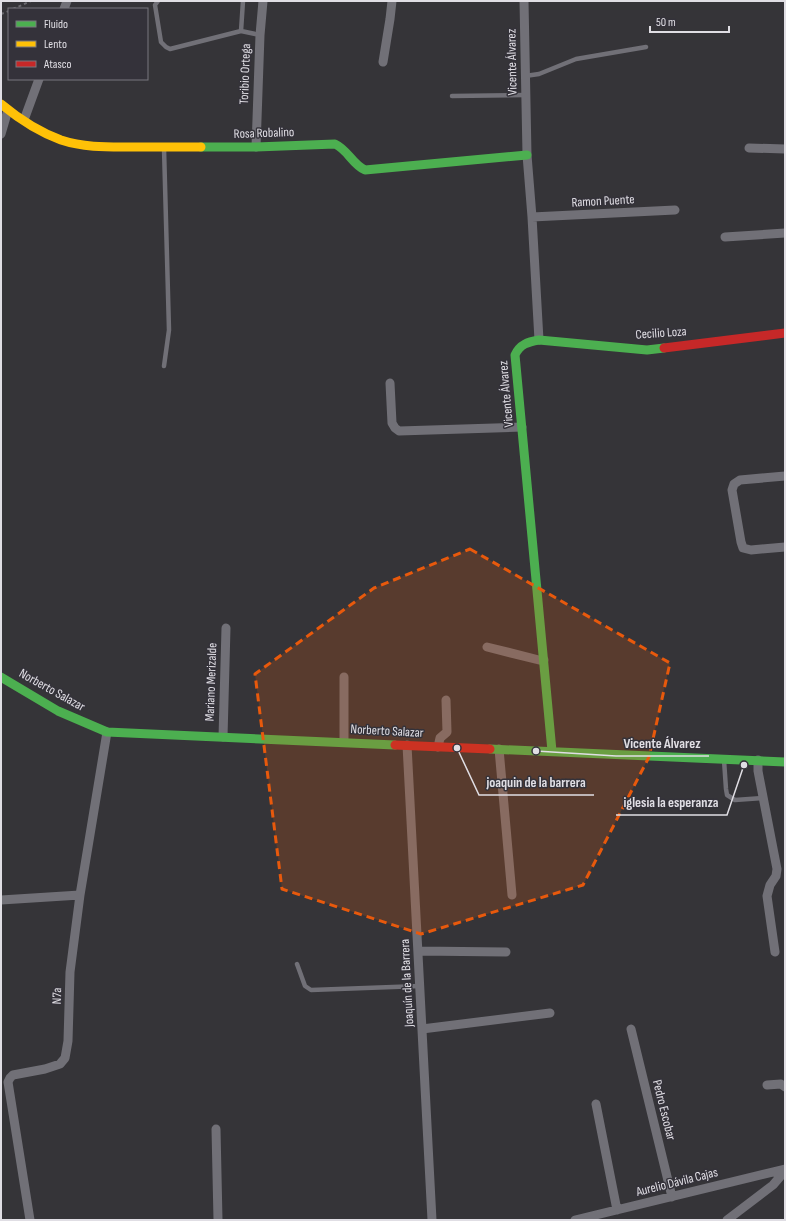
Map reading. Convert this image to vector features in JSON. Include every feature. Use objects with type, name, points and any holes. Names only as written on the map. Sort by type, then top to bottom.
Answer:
[{"type":"street","name":"Toribio Ortega","points":[[256,147],[260,35],[263,1]]},
{"type":"street","points":[[383,62],[392,1]]},
{"type":"street","name":"Vicente Álvarez","points":[[524,1],[527,155],[539,340],[522,344],[518,348],[515,355],[552,751]]},
{"type":"street","points":[[24,120],[38,80]]},
{"type":"street","points":[[1,134],[4,107]]},
{"type":"street","name":"Rosa Robalino","points":[[4,107],[45,134],[71,143],[96,147],[256,147],[335,144],[342,148],[352,162],[359,168],[365,170],[527,155]]},
{"type":"street","points":[[749,148],[785,149]]},
{"type":"street","name":"Ramon Puente","points":[[532,217],[675,210]]},
{"type":"street","points":[[725,237],[785,233]]},
{"type":"street","name":"Cecilio Loza","points":[[539,340],[647,350],[785,333]]},
{"type":"street","points":[[390,383],[392,423],[395,428],[399,430],[522,427]]},
{"type":"street","points":[[785,476],[740,480],[734,484],[732,490],[741,542],[744,548],[751,550],[785,547]]},
{"type":"street","name":"Mariano Merizalde","points":[[223,737],[226,628]]},
{"type":"street","points":[[487,647],[544,660]]},
{"type":"street","name":"Norberto Salazar","points":[[1,677],[58,711],[107,732],[785,762]]},
{"type":"street","points":[[344,677],[344,742]]},
{"type":"street","points":[[438,747],[440,738],[447,732],[446,700]]},
{"type":"street","name":"N7a","points":[[30,1220],[8,1082],[13,1075],[45,1069],[60,1064],[65,1058],[68,1041],[70,972],[80,894],[107,732]]},
{"type":"street","name":"Joaquín de la Barrera","points":[[407,745],[432,1220]]},
{"type":"street","points":[[499,749],[512,895]]},
{"type":"street","points":[[758,760],[758,770],[776,869],[776,876],[770,885],[767,896],[775,952]]},
{"type":"street","points":[[1,900],[80,894]]},
{"type":"street","points":[[418,951],[506,952]]},
{"type":"street","points":[[422,1029],[550,1013]]},
{"type":"street","name":"Pedro Escobar","points":[[631,1029],[672,1197]]},
{"type":"street","points":[[767,1085],[781,1084],[785,1087]]},
{"type":"street","points":[[596,1104],[617,1210]]},
{"type":"street","points":[[216,1129],[218,1220]]},
{"type":"street","points":[[727,1220],[773,1185],[785,1170]]},
{"type":"street","name":"Aurelio Dávila Cajas","points":[[575,1220],[785,1170]]},
{"type":"lane","points":[[158,1],[155,5],[161,42],[170,49],[241,31],[260,35]]},
{"type":"lane","points":[[241,31],[243,1]]},
{"type":"lane","points":[[525,76],[539,74],[576,59],[646,48]]},
{"type":"lane","points":[[452,96],[526,95]]},
{"type":"lane","points":[[164,148],[169,330],[164,366]]},
{"type":"lane","points":[[724,759],[727,795],[734,800],[763,798]]},
{"type":"lane","points":[[297,964],[305,986],[311,990],[420,986]]},
{"type":"path","points":[[15,8],[31,1]]},
{"type":"highlighted area","points":[[470,549],[670,663],[649,757],[583,885],[421,934],[282,889],[255,674],[374,588]]},
{"type":"traffic: fast","points":[[201,147],[256,147],[335,144],[365,170],[527,155]]},
{"type":"traffic: fast","points":[[552,751],[515,355],[519,348],[525,344],[539,340],[647,350],[664,348]]},
{"type":"traffic: fast","points":[[1,677],[58,711],[107,732],[395,745]]},
{"type":"traffic: fast","points":[[490,749],[785,762]]},
{"type":"traffic: slow","points":[[1,104],[37,129],[70,143],[106,147],[201,147]]},
{"type":"traffic: jam","points":[[664,348],[785,333]]},
{"type":"traffic: jam","points":[[395,745],[490,749]]},
{"type":"place","name":"joaquin de la barrera","points":[[457,748]]},
{"type":"place","name":"Vicente Álvarez","points":[[536,751]]},
{"type":"place","name":"iglesia la esperanza","points":[[744,765]]}]
